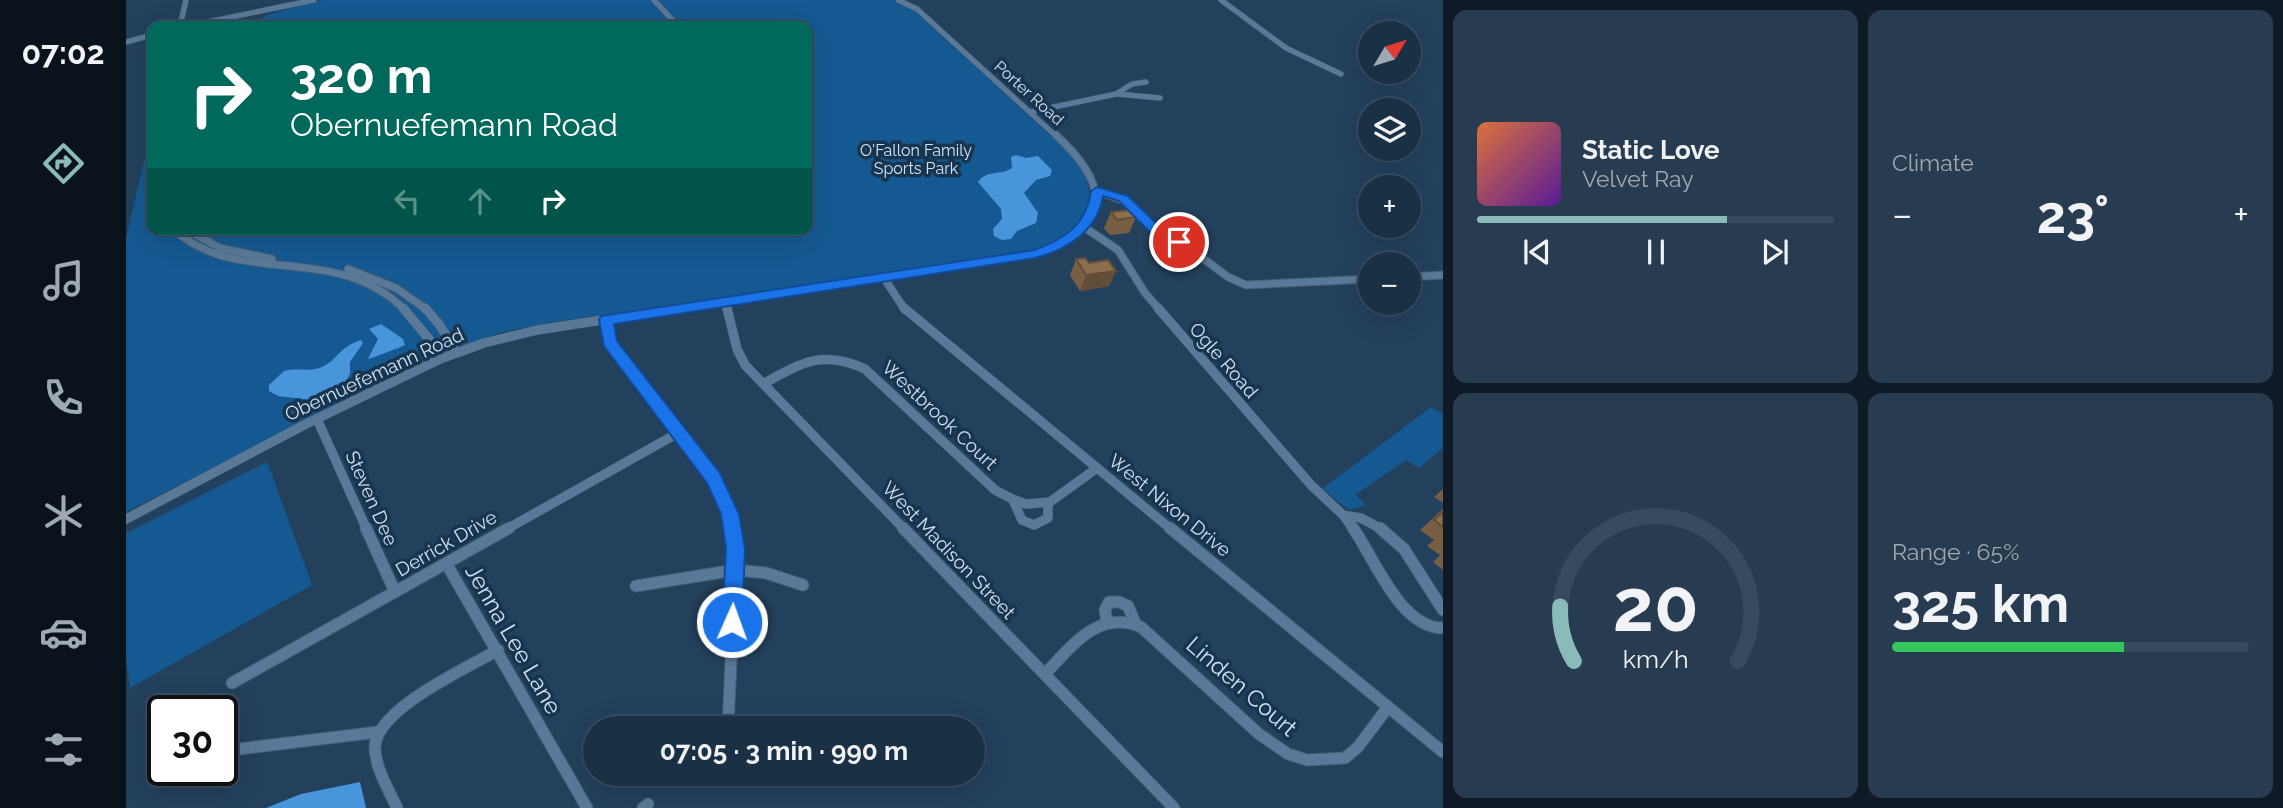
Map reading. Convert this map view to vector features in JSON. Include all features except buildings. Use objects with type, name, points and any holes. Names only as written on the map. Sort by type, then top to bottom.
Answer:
[{"type":"street","points":[[181,21],[186,0]]},
{"type":"street","points":[[210,21],[314,0]]},
{"type":"street","points":[[653,0],[673,21]]},
{"type":"street","points":[[898,0],[911,0]]},
{"type":"street","name":"Porter Road","points":[[898,0],[917,9]]},
{"type":"street","name":"Porter Road","points":[[911,0],[917,9],[1082,160],[1097,191]]},
{"type":"street","points":[[1221,0],[1286,48],[1341,74]]},
{"type":"street","points":[[126,41],[147,36]]},
{"type":"street","points":[[1116,94],[1132,84],[1146,82]]},
{"type":"street","points":[[1030,112],[1116,94],[1160,98]]},
{"type":"street","points":[[1097,191],[1124,198],[1160,234],[1187,247],[1228,279],[1239,284],[1257,286],[1358,280]]},
{"type":"street","name":"Obernuefemann Road","points":[[126,519],[317,419],[457,352],[524,332],[1035,254],[1054,248],[1084,227],[1094,211],[1097,191]]},
{"type":"street","name":"Ogle Road","points":[[1084,227],[1118,250],[1145,293],[1311,485],[1343,515]]},
{"type":"street","points":[[181,235],[199,249],[227,258],[328,269],[360,279],[408,312],[429,338],[440,359]]},
{"type":"street","points":[[195,235],[206,243],[235,253],[324,263],[354,270],[389,284],[406,293],[429,313],[457,352]]},
{"type":"street","points":[[1421,276],[1443,275]]},
{"type":"street","name":"West Nixon Drive","points":[[884,278],[905,310],[1443,752]]},
{"type":"street","name":"West Madison Street","points":[[725,302],[740,358],[763,384],[1173,808]]},
{"type":"street","points":[[606,320],[610,342],[713,478],[730,514],[736,549],[729,716]]},
{"type":"street","name":"Westbrook Court","points":[[763,384],[813,358],[838,358],[853,362],[864,369],[995,490],[1013,500],[1048,505],[1058,501],[1097,468]]},
{"type":"street","name":"Steven Dee","points":[[317,419],[395,592]]},
{"type":"street","name":"Derrick Drive","points":[[232,683],[678,433]]},
{"type":"street","name":"Westbrook Court","points":[[1013,500],[1022,520],[1034,525],[1048,518],[1048,505]]},
{"type":"street","points":[[1343,515],[1364,519],[1391,535],[1415,564],[1443,610]]},
{"type":"street","points":[[1343,515],[1365,545],[1402,607],[1417,621],[1443,628]]},
{"type":"street","name":"Jenna Lee Lane","points":[[446,563],[587,808]]},
{"type":"street","points":[[636,586],[735,570],[766,573],[803,585]]},
{"type":"street","name":"Linden Court","points":[[1045,674],[1086,635],[1107,622],[1105,610],[1109,602],[1115,600],[1132,611],[1136,625],[1259,734],[1288,754],[1307,760],[1334,761],[1345,758],[1359,747],[1388,706]]},
{"type":"street","points":[[1107,622],[1122,620],[1136,625]]},
{"type":"street","points":[[397,808],[377,762],[374,747],[378,732],[400,708],[498,650]]},
{"type":"street","points":[[239,749],[378,732]]},
{"type":"green space","name":"O'Fallon Family Sports Park","points":[[321,0],[893,0],[910,7],[1074,157],[1085,176],[1089,193],[1087,208],[1081,220],[1070,231],[1056,240],[1021,253],[547,323],[498,333],[412,367],[126,512],[126,238],[147,148],[147,235],[812,235],[812,21],[256,21],[270,14]]},
{"type":"green space","points":[[1431,407],[1443,414],[1443,448],[1419,468],[1406,460],[1355,495],[1366,505],[1349,510],[1322,489]]},
{"type":"green space","points":[[267,462],[312,585],[130,688],[126,656],[126,533]]},
{"type":"shaded area","points":[[1016,155],[1026,158],[1038,156],[1052,170],[1050,176],[1036,180],[1024,193],[1038,213],[1036,223],[1017,231],[1011,239],[1002,240],[994,236],[993,229],[1002,219],[1001,209],[978,182],[986,175],[1012,168],[1011,157]]},
{"type":"shaded area","points":[[381,324],[403,339],[405,345],[368,359],[378,339],[369,329]]},
{"type":"shaded area","points":[[361,340],[363,343],[350,362],[347,380],[329,395],[312,400],[278,396],[269,391],[269,385],[284,371],[324,366],[343,349]]},
{"type":"shaded area","points":[[360,782],[366,808],[266,808],[301,794]]},
{"type":"route","points":[[732,622],[736,549],[730,514],[713,478],[610,342],[606,320],[1035,254],[1054,248],[1084,227],[1094,211],[1097,191],[1124,198],[1160,234],[1179,242]]}]
